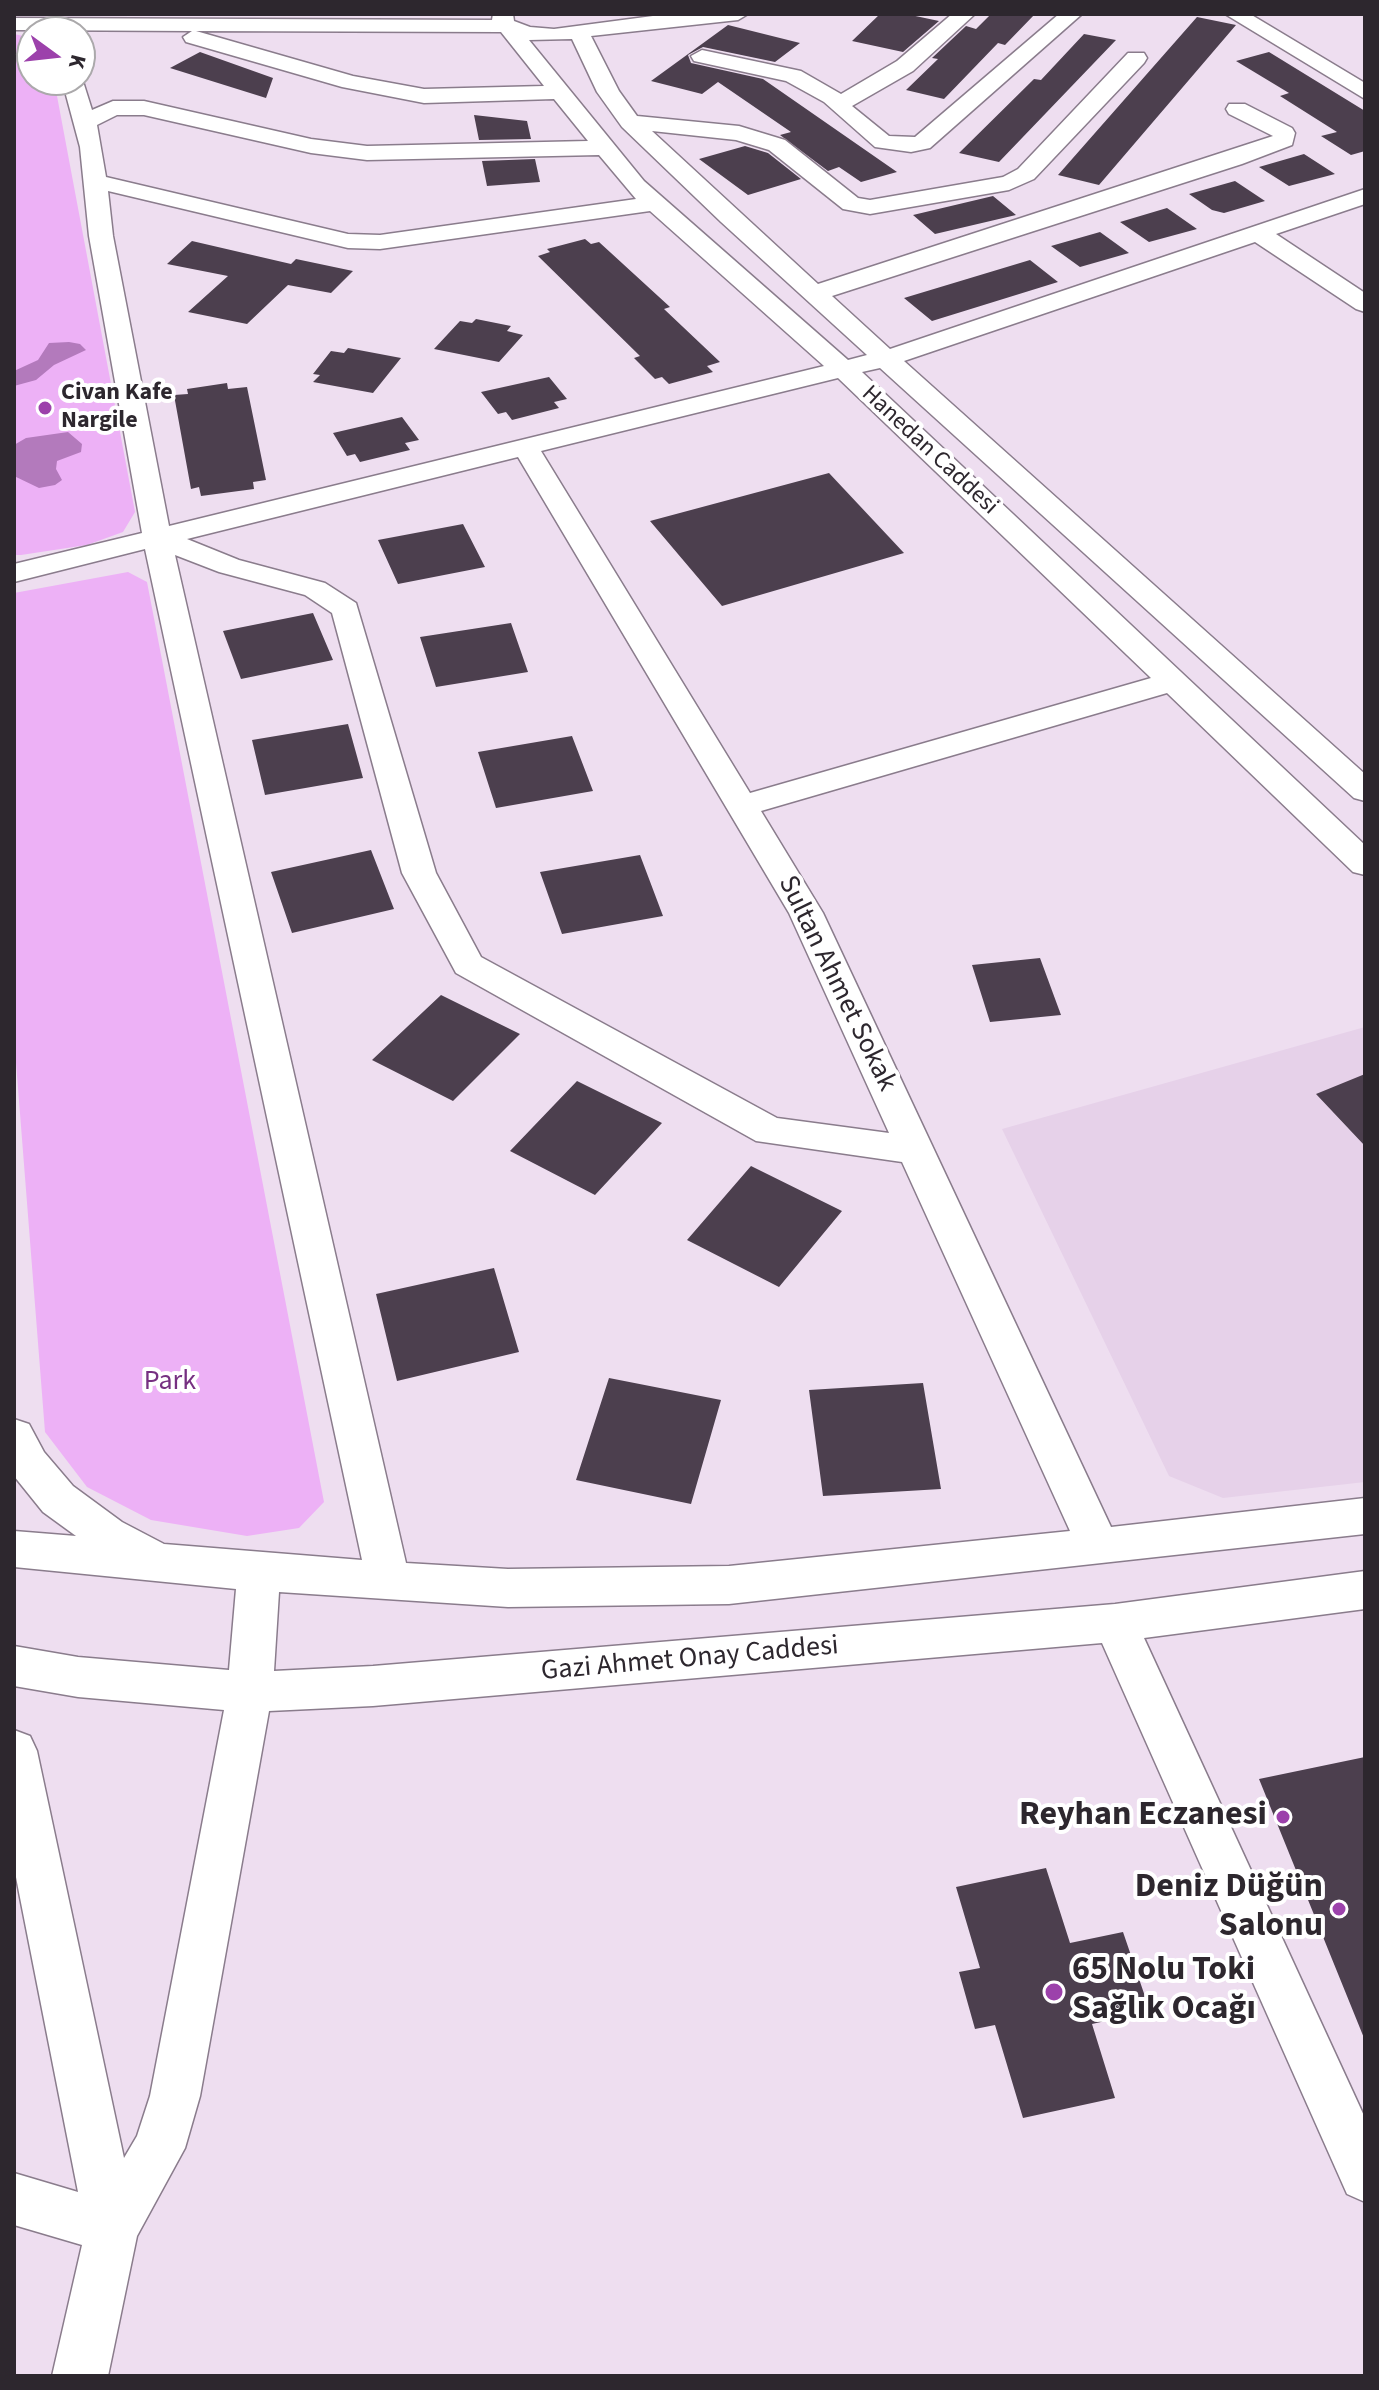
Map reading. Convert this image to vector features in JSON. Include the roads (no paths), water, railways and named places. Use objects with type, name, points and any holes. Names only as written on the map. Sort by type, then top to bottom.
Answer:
[{"type":"street","points":[[96,27],[505,20],[540,35],[586,22],[738,14]]},
{"type":"street","points":[[839,104],[905,66],[965,14]]},
{"type":"street","points":[[702,56],[793,76],[813,85],[883,142],[897,146],[922,143],[1072,14]]},
{"type":"street","points":[[1235,14],[1365,92]]},
{"type":"street","name":"Hanedan Caddesi","points":[[505,20],[558,92],[636,186],[843,369],[1365,864]]},
{"type":"street","name":"Hanedan Caddesi","points":[[586,22],[608,92],[630,122],[729,217],[1365,791]]},
{"type":"street","points":[[161,26],[350,82],[424,96],[558,92]]},
{"type":"street","points":[[630,122],[739,133],[777,145],[851,204],[870,207],[1009,183],[1026,174],[1136,58]]},
{"type":"street","points":[[78,96],[98,182],[101,236],[157,537],[388,1581]]},
{"type":"street","points":[[86,122],[113,108],[144,108],[311,146],[367,153],[604,148]]},
{"type":"street","points":[[816,293],[1234,159],[1284,140],[1284,133],[1237,109]]},
{"type":"street","points":[[98,182],[348,241],[380,242],[655,203]]},
{"type":"street","points":[[14,573],[888,358],[1365,196]]},
{"type":"street","points":[[1258,233],[1365,304]]},
{"type":"street","name":"Sultan Ahmet Sokak","points":[[525,447],[806,913],[1099,1547]]},
{"type":"street","points":[[157,537],[229,566],[315,589],[346,609],[419,873],[468,965],[769,1131],[916,1150]]},
{"type":"street","points":[[741,806],[1172,682]]},
{"type":"street","points":[[14,1436],[29,1464],[58,1499],[107,1535],[161,1563]]},
{"type":"street","points":[[14,1549],[259,1572],[588,1590],[729,1585],[1365,1516]]},
{"type":"street","points":[[80,2376],[112,2228],[159,2148],[175,2096],[250,1692],[259,1572]]},
{"type":"street","name":"Gazi Ahmet Onay Caddesi","points":[[14,1666],[93,1679],[250,1692],[463,1679],[1115,1623],[1365,1590]]},
{"type":"street","points":[[1115,1623],[1365,2176]]},
{"type":"street","points":[[14,1751],[112,2228]]},
{"type":"street","points":[[14,2199],[112,2228]]},
{"type":"place","name":"Civan Kafe Nargile","points":[[45,408]]},
{"type":"place","name":"Reyhan Eczanesi","points":[[1283,1817]]},
{"type":"place","name":"Deniz Düğün Salonu","points":[[1339,1909]]},
{"type":"place","name":"65 Nolu Toki Sağlık Ocağı","points":[[1054,1992]]},
{"type":"park label","name":"Park","points":[[170,1383]]}]
